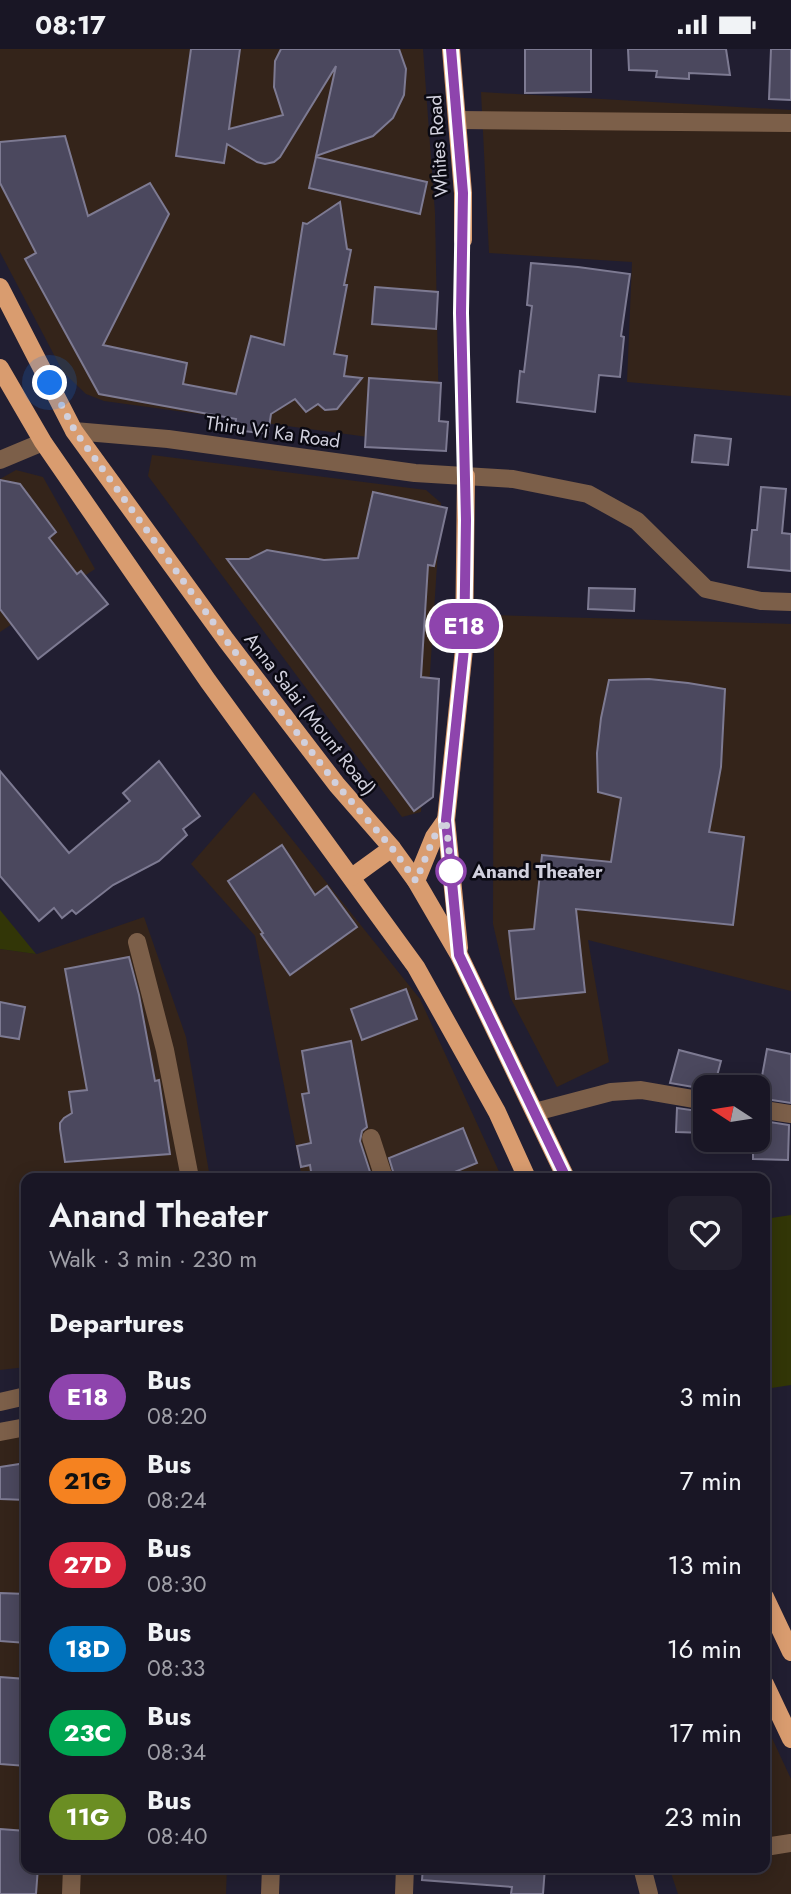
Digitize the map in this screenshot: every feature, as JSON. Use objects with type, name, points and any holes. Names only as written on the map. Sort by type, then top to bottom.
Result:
[{"type":"main road","name":"Whites Road","points":[[452,49],[463,193],[463,240]]},
{"type":"main road","name":"Anna Salai (Mount Road)","points":[[0,287],[75,431],[226,640],[337,785],[392,848],[416,881],[459,955],[564,1173]]},
{"type":"main road","points":[[0,368],[43,442],[208,681],[416,967],[497,1112],[525,1173]]},
{"type":"main road","points":[[459,955],[446,820],[464,649],[466,476]]},
{"type":"main road","points":[[416,881],[434,837],[446,820]]},
{"type":"main road","points":[[352,877],[392,848]]},
{"type":"main road","points":[[770,1608],[791,1652]]},
{"type":"main road","points":[[770,1695],[791,1739]]},
{"type":"street","points":[[458,120],[791,123]]},
{"type":"street","name":"Thiru Vi Ka Road","points":[[75,431],[168,439],[415,473],[513,479],[588,494],[637,521],[706,589],[761,601],[791,602]]},
{"type":"street","points":[[0,460],[43,442]]},
{"type":"street","points":[[137,942],[165,1049],[190,1173]]},
{"type":"street","points":[[535,1112],[611,1092],[641,1090],[693,1099]]},
{"type":"street","points":[[770,1111],[791,1114]]},
{"type":"street","points":[[371,1137],[382,1173]]},
{"type":"street","points":[[0,1402],[21,1397]]},
{"type":"street","points":[[0,1432],[21,1428]]},
{"type":"street","points":[[770,1846],[791,1843]]},
{"type":"street","points":[[71,1894],[72,1873]]},
{"type":"street","points":[[270,1894],[271,1873]]},
{"type":"street","points":[[404,1894],[405,1873]]},
{"type":"street","points":[[644,1873],[649,1894]]},
{"type":"shaded area","points":[[0,49],[423,49],[435,213],[439,421],[427,445],[104,401],[86,394],[63,372],[0,252]]},
{"type":"shaded area","points":[[481,92],[791,110],[791,396],[627,382],[632,262],[489,253]]},
{"type":"shaded area","points":[[152,455],[426,490],[441,503],[421,812],[402,817],[148,476]]},
{"type":"shaded area","points":[[16,470],[43,477],[95,569],[0,632],[0,479]]},
{"type":"shaded area","points":[[494,615],[791,624],[791,991],[588,940],[609,1062],[557,1087],[510,997],[493,924]]},
{"type":"shaded area","points":[[254,792],[420,999],[500,1173],[301,1173],[255,936],[191,864]]},
{"type":"shaded area","points":[[144,917],[186,1037],[209,1173],[21,1173],[21,1368],[0,1370],[0,949],[37,954]]},
{"type":"shaded area","points":[[21,1424],[21,1873],[227,1873],[226,1894],[0,1894],[0,1426]]},
{"type":"shaded area","points":[[770,1734],[791,1779],[791,1894],[678,1894],[671,1873],[770,1873]]},
{"type":"green space","points":[[0,910],[36,954],[0,949]]},
{"type":"green space","points":[[791,1215],[791,1385],[770,1388],[770,1218]]},
{"type":"building","points":[[191,49],[240,49],[229,129],[283,115],[274,87],[275,61],[281,49],[399,49],[406,69],[404,95],[393,118],[373,136],[316,156],[336,66],[280,157],[274,162],[257,162],[227,144],[224,163],[176,156]]},
{"type":"building","points":[[525,49],[591,49],[591,92],[525,93]]},
{"type":"building","points":[[628,49],[726,49],[730,75],[689,73],[689,79],[656,77],[657,71],[629,70]]},
{"type":"building","points":[[771,49],[791,49],[791,100],[769,99]]},
{"type":"building","points":[[65,136],[88,216],[150,183],[169,214],[103,345],[187,363],[183,384],[236,394],[251,336],[284,345],[303,223],[307,224],[340,202],[347,249],[351,250],[334,354],[347,356],[344,376],[362,378],[337,409],[325,410],[318,404],[306,412],[295,399],[271,414],[268,434],[234,430],[236,419],[99,394],[25,259],[36,253],[0,183],[0,142]]},
{"type":"building","points":[[316,157],[427,182],[420,214],[309,188]]},
{"type":"building","points":[[531,263],[630,274],[621,336],[624,337],[620,377],[599,375],[595,412],[517,402],[520,371],[524,372],[532,306],[527,305]]},
{"type":"building","points":[[375,287],[438,292],[436,329],[372,324]]},
{"type":"building","points":[[369,378],[441,383],[439,421],[448,422],[446,451],[365,447]]},
{"type":"building","points":[[695,435],[731,439],[728,465],[692,462]]},
{"type":"building","points":[[0,480],[20,484],[56,532],[49,538],[77,574],[81,571],[108,604],[38,659],[0,609]]},
{"type":"building","points":[[761,487],[786,489],[782,533],[791,534],[791,571],[748,567],[752,530],[757,530]]},
{"type":"building","points":[[373,492],[447,508],[434,566],[428,565],[421,677],[439,679],[433,797],[414,811],[227,559],[249,559],[267,550],[324,560],[358,558]]},
{"type":"building","points":[[589,588],[635,589],[634,611],[588,609]]},
{"type":"building","points":[[649,679],[725,689],[721,767],[709,832],[744,837],[733,925],[576,909],[585,992],[516,999],[509,931],[534,929],[542,855],[611,862],[621,798],[598,792],[597,753],[609,680]]},
{"type":"building","points":[[159,761],[200,816],[183,829],[187,835],[159,861],[113,885],[76,914],[72,910],[62,918],[54,908],[39,921],[0,876],[0,771],[69,853],[130,801],[123,793]]},
{"type":"building","points":[[282,845],[315,895],[327,886],[357,927],[290,975],[228,881]]},
{"type":"building","points":[[129,957],[155,1081],[159,1080],[170,1154],[65,1162],[60,1123],[72,1113],[69,1092],[87,1090],[65,969]]},
{"type":"building","points":[[406,989],[417,1019],[362,1040],[351,1009]]},
{"type":"building","points":[[0,1002],[25,1007],[19,1039],[0,1036]]},
{"type":"building","points":[[351,1041],[367,1127],[362,1131],[360,1141],[370,1173],[311,1173],[310,1165],[301,1167],[297,1146],[311,1143],[302,1094],[309,1093],[302,1051]]},
{"type":"building","points":[[767,1049],[791,1054],[791,1103],[770,1100],[770,1075],[762,1075]]},
{"type":"building","points":[[679,1050],[721,1061],[717,1075],[693,1075],[693,1087],[670,1083]]},
{"type":"building","points":[[677,1108],[693,1110],[693,1133],[676,1132]]},
{"type":"building","points":[[770,1122],[789,1125],[788,1160],[753,1159],[753,1152],[770,1152]]},
{"type":"building","points":[[463,1128],[477,1163],[452,1173],[394,1173],[389,1158]]},
{"type":"building","points":[[21,1464],[21,1500],[0,1499],[0,1467]]},
{"type":"building","points":[[0,1593],[21,1594],[21,1643],[0,1641]]},
{"type":"building","points":[[0,1677],[21,1679],[21,1766],[0,1764]]},
{"type":"building","points":[[0,1829],[21,1831],[21,1873],[38,1873],[36,1894],[0,1894]]},
{"type":"building","points":[[423,1873],[545,1873],[543,1894],[511,1894],[512,1887],[422,1880]]},
{"type":"bus line","name":"E18","points":[[451,49],[463,193],[461,313],[466,520],[464,649],[446,820],[459,955],[564,1173]]},
{"type":"place","name":"Anand Theater","points":[[451,871]]},
{"type":"route","points":[[50,383],[75,431],[226,640],[337,785],[392,848],[416,881],[434,837],[446,820],[451,871]]}]
